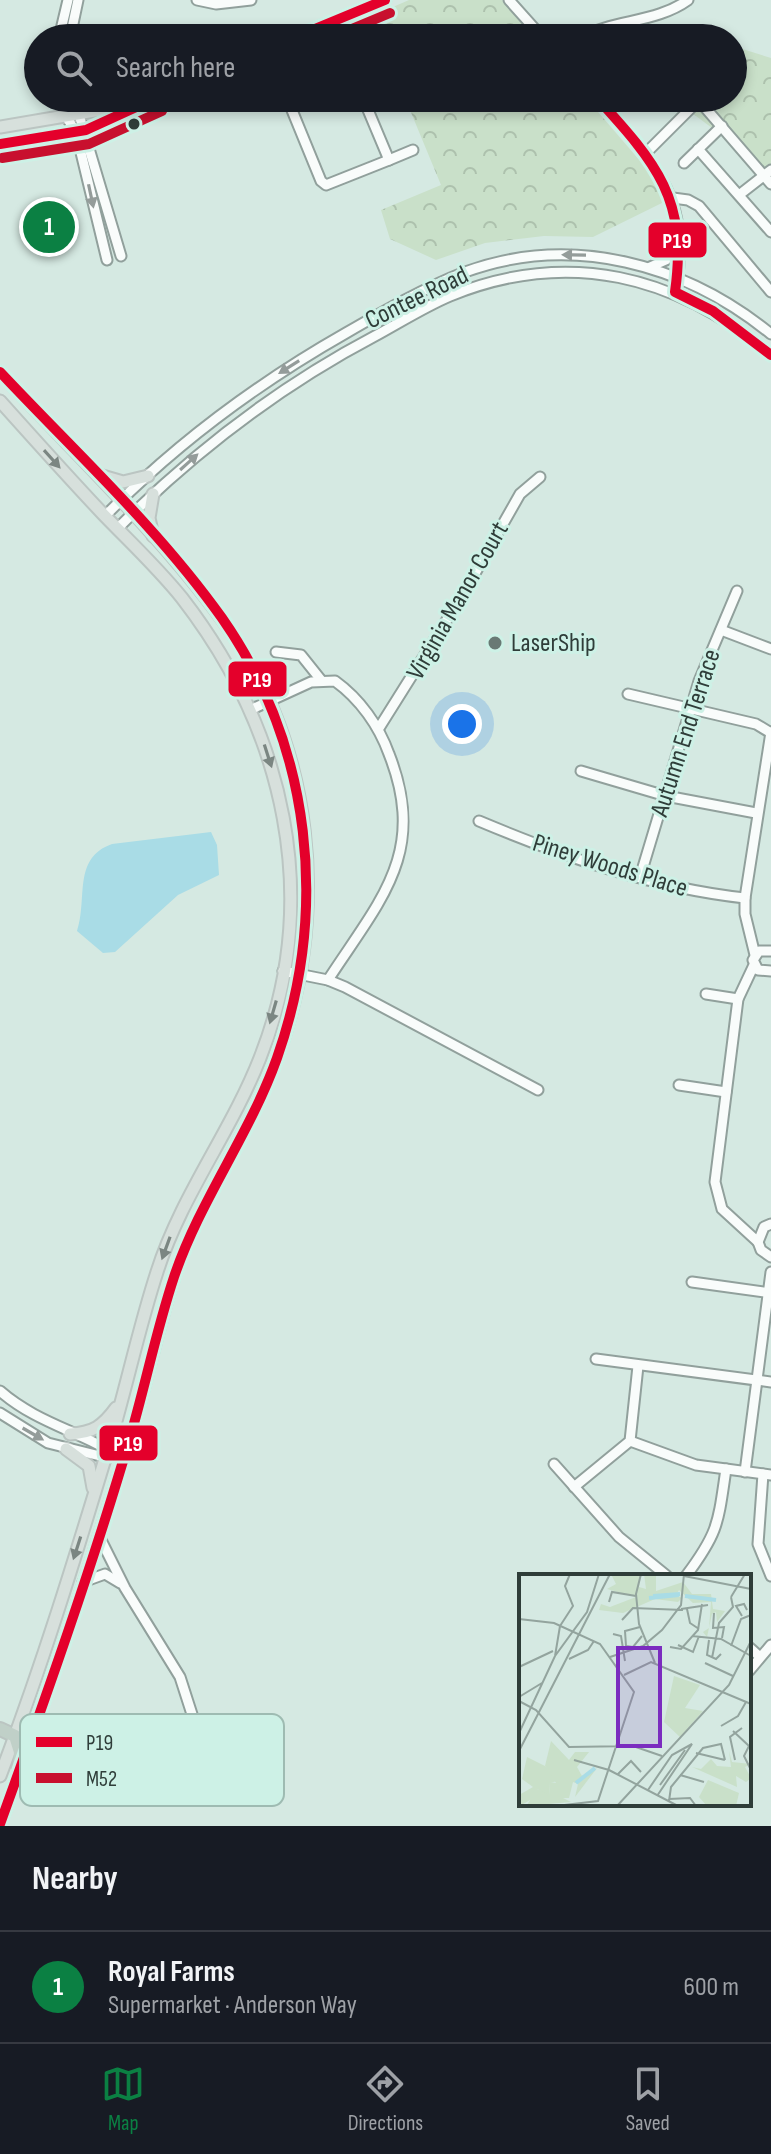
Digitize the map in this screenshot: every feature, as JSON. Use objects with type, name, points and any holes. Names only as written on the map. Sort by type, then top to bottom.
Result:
[{"type":"highway","points":[[0,1729],[15,1736],[20,1752],[19,1769]]},
{"type":"main road","points":[[326,24],[385,0]]},
{"type":"main road","points":[[4,124],[92,112]]},
{"type":"main road","points":[[0,144],[81,131],[124,112]]},
{"type":"main road","points":[[0,372],[120,501],[222,619],[270,701],[295,776],[308,856],[308,932],[300,975],[276,1061],[219,1173],[175,1276],[124,1460],[38,1714]]},
{"type":"main road","points":[[0,401],[179,594],[213,640],[252,709],[275,778],[289,855],[289,932],[283,971],[261,1057],[175,1224],[119,1404],[107,1453],[22,1714]]},
{"type":"main road","points":[[92,472],[123,482],[148,476]]},
{"type":"main road","points":[[153,494],[149,518],[155,540]]},
{"type":"main road","points":[[70,1434],[88,1433],[99,1428],[119,1404]]},
{"type":"main road","points":[[66,1449],[89,1466],[94,1481],[92,1500]]},
{"type":"main road","points":[[0,1776],[20,1721]]},
{"type":"main road","points":[[1,1822],[20,1766]]},
{"type":"street","points":[[62,24],[68,0]]},
{"type":"street","points":[[73,24],[78,0]]},
{"type":"street","points":[[197,0],[216,4],[251,0]]},
{"type":"street","points":[[509,0],[530,24]]},
{"type":"street","points":[[613,24],[654,17],[688,0]]},
{"type":"street","points":[[71,112],[81,131],[121,256]]},
{"type":"street","points":[[73,112],[73,116]]},
{"type":"street","points":[[293,112],[323,184],[330,185],[413,150]]},
{"type":"street","points":[[369,112],[389,160]]},
{"type":"street","points":[[610,112],[647,152],[673,198],[680,236],[675,292]]},
{"type":"street","points":[[647,152],[687,112]]},
{"type":"street","points":[[709,112],[769,176],[739,195]]},
{"type":"street","points":[[684,163],[722,126]]},
{"type":"street","points":[[81,131],[96,223],[107,260]]},
{"type":"street","points":[[698,149],[771,232]]},
{"type":"street","points":[[673,198],[699,206],[771,292]]},
{"type":"street","points":[[96,223],[109,219]]},
{"type":"street","points":[[650,267],[674,252],[680,236]]},
{"type":"street","name":"Contee Road","points":[[105,516],[194,435],[275,376],[443,281],[490,264],[548,255],[614,258],[678,276],[771,334]]},
{"type":"street","name":"Contee Road","points":[[118,528],[207,447],[273,397],[333,358],[446,297],[493,281],[563,272],[615,276],[675,292],[713,311],[771,355]]},
{"type":"street","name":"Virginia Manor Court","points":[[379,728],[452,613],[520,494],[540,477]]},
{"type":"street","name":"Autumn End Terrace","points":[[640,877],[690,711],[737,591]]},
{"type":"street","points":[[721,630],[771,649]]},
{"type":"street","points":[[276,652],[301,655],[321,680]]},
{"type":"street","points":[[252,709],[321,680],[341,685],[379,728],[404,799],[403,845],[390,881],[328,980]]},
{"type":"street","points":[[628,694],[690,711],[756,724],[771,732],[745,898],[745,914],[767,972],[750,979]]},
{"type":"street","points":[[581,771],[666,796],[756,813]]},
{"type":"street","name":"Piney Woods Place","points":[[479,821],[557,854],[685,892],[745,898]]},
{"type":"street","points":[[745,1472],[771,1271],[769,1256],[750,1232],[728,1217],[717,1193],[738,999],[760,952]]},
{"type":"street","points":[[283,971],[328,980],[538,1090]]},
{"type":"street","points":[[706,994],[738,999]]},
{"type":"street","points":[[679,1085],[726,1092]]},
{"type":"street","points":[[750,1232],[767,1227]]},
{"type":"street","points":[[758,1242],[767,1227]]},
{"type":"street","points":[[692,1282],[770,1293]]},
{"type":"street","points":[[596,1359],[771,1382]]},
{"type":"street","points":[[574,1487],[630,1441],[638,1366]]},
{"type":"street","points":[[0,1391],[8,1399],[70,1434],[124,1460]]},
{"type":"street","points":[[1,1414],[48,1443],[66,1449],[107,1453]]},
{"type":"street","points":[[630,1441],[669,1458],[767,1475],[758,1544],[771,1576]]},
{"type":"street","points":[[554,1464],[619,1537],[665,1574]]},
{"type":"street","points":[[687,1574],[712,1541],[718,1527],[726,1469]]},
{"type":"street","points":[[99,1536],[125,1588],[180,1677],[192,1714]]},
{"type":"street","points":[[83,1582],[105,1574],[125,1588]]},
{"type":"street","points":[[751,1668],[771,1645]]},
{"type":"street","points":[[751,1649],[760,1657]]},
{"type":"green space","points":[[409,0],[502,0],[523,24],[373,24],[370,17]]},
{"type":"green space","points":[[747,50],[771,58],[771,189],[720,134],[691,112],[747,112]]},
{"type":"green space","points":[[411,112],[598,112],[647,169],[666,201],[593,237],[544,236],[485,243],[436,260],[390,239],[381,210],[441,185]]},
{"type":"water","points":[[211,832],[217,845],[219,875],[178,895],[115,952],[103,953],[77,931],[86,869],[99,850],[112,844]]},
{"type":"transit line","name":"P19","points":[[327,24],[385,0]]},
{"type":"transit line","name":"M52","points":[[364,24],[390,13]]},
{"type":"transit line","name":"P19","points":[[0,144],[86,130],[125,112]]},
{"type":"transit line","name":"M52","points":[[2,158],[89,144],[160,112]]},
{"type":"transit line","name":"P19","points":[[609,112],[651,164],[672,207],[678,260],[675,292],[713,311],[771,355]]},
{"type":"transit line","name":"P19","points":[[0,372],[171,553],[222,618],[252,668],[276,720],[293,775],[303,831],[306,888],[303,945],[293,1002],[277,1058],[253,1113],[197,1221],[174,1277],[129,1441],[39,1714]]},
{"type":"transit line","name":"P19","points":[[0,1824],[20,1768]]},
{"type":"place","name":"Royal Farms","points":[[49,227]]},
{"type":"place","name":"LaserShip","points":[[495,643]]}]
